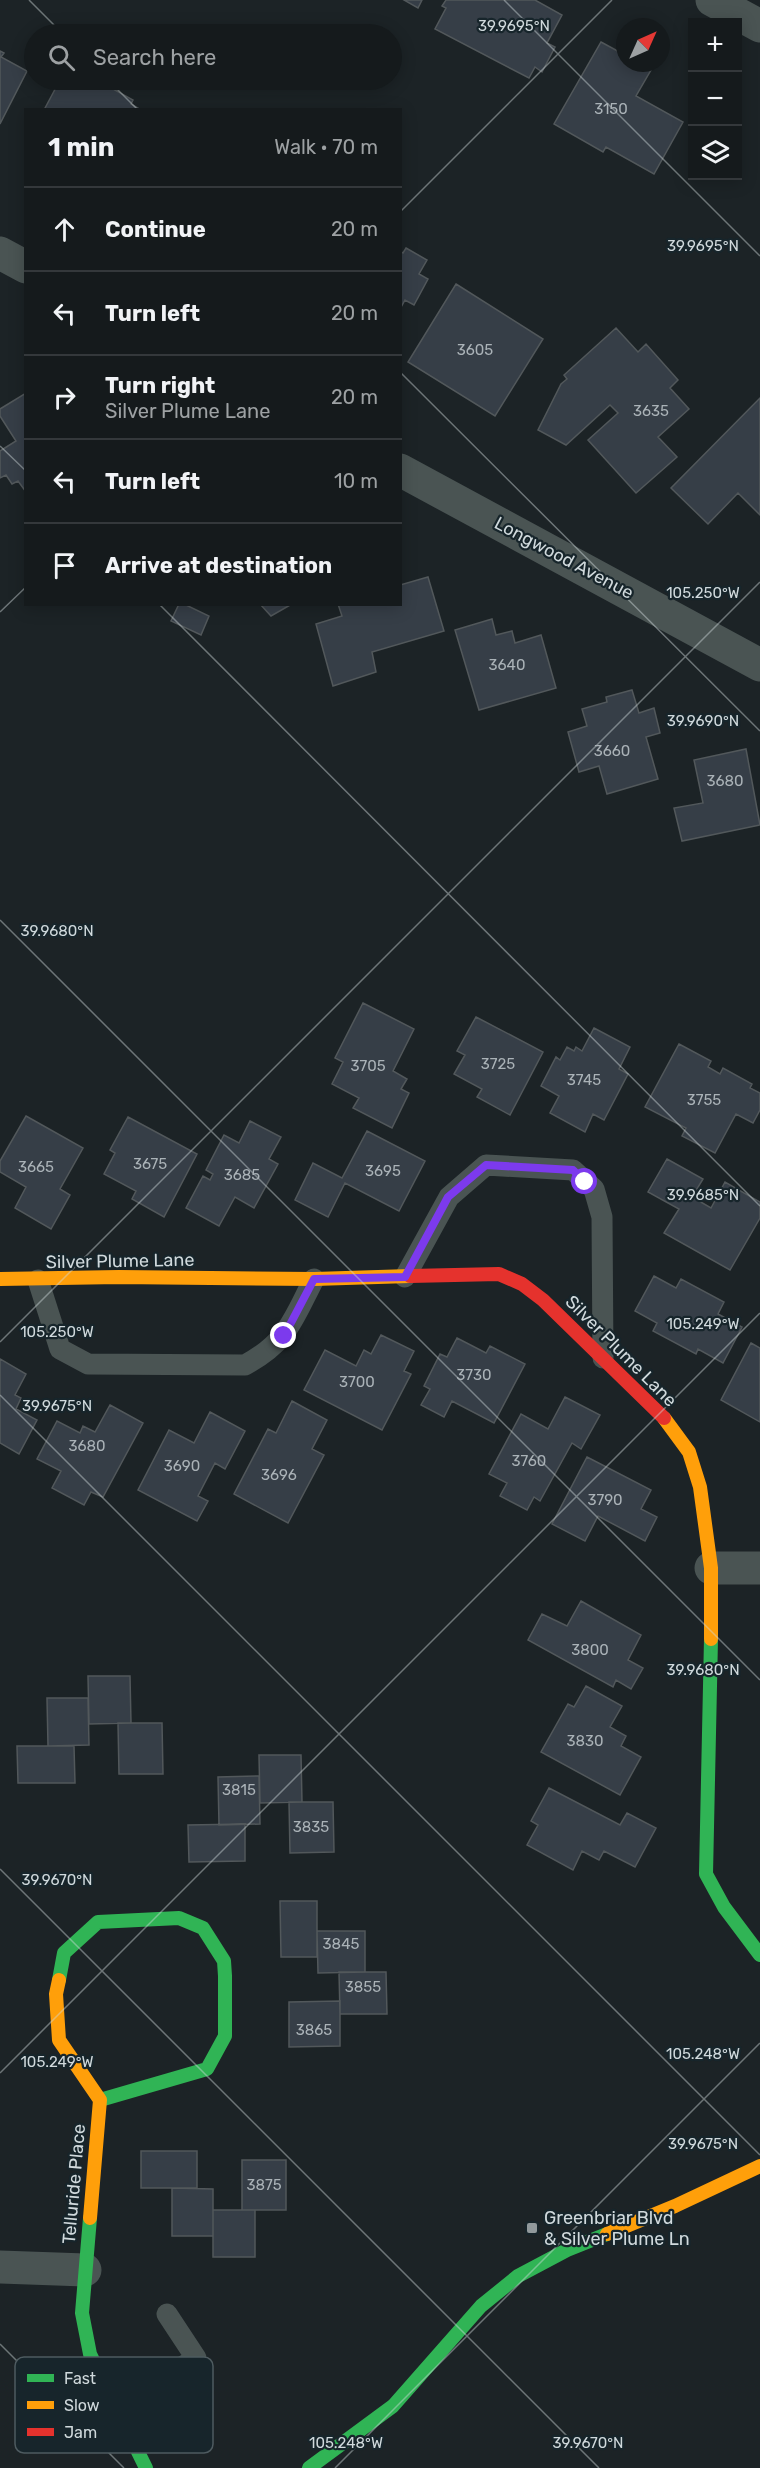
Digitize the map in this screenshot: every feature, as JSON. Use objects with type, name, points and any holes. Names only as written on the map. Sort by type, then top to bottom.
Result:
[{"type":"street","points":[[712,0],[760,26]]},
{"type":"street","points":[[0,253],[24,266]]},
{"type":"street","name":"Longwood Avenue","points":[[402,471],[760,665]]},
{"type":"street","name":"Silver Plume Lane","points":[[0,1279],[119,1277],[314,1279],[499,1274],[522,1284],[543,1300],[662,1415],[689,1452],[700,1486],[711,1568],[706,1874],[724,1907],[760,1955]]},
{"type":"street","points":[[711,1568],[760,1568]]},
{"type":"street","name":"Telluride Place","points":[[92,2357],[81,2313],[100,2100],[59,2040],[56,1994],[64,1953],[98,1922],[179,1918],[203,1928],[224,1961],[225,1976],[225,2036],[207,2069],[100,2100]]},
{"type":"street","points":[[309,2468],[393,2406],[482,2306],[518,2276],[567,2250],[675,2206],[760,2166]]},
{"type":"street","points":[[0,2267],[85,2270]]},
{"type":"street","name":"Telluride Place","points":[[139,2453],[146,2468]]},
{"type":"lane","points":[[405,1277],[448,1197],[486,1165],[573,1170],[594,1189],[602,1217],[603,1358]]},
{"type":"lane","points":[[38,1280],[60,1349],[88,1364],[245,1365],[264,1354],[284,1336],[314,1279]]},
{"type":"lane","points":[[167,2314],[195,2357]]},
{"type":"building","points":[[404,0],[422,0],[418,8]]},
{"type":"building","points":[[446,0],[535,0],[562,15],[547,43],[555,47],[542,72],[535,67],[529,78],[435,29],[446,8],[442,6]]},
{"type":"building","points":[[601,42],[616,50],[616,72],[650,72],[636,96],[683,122],[654,174],[606,147],[603,152],[554,124]]},
{"type":"building","points":[[0,51],[4,53],[1,57],[24,69],[24,77],[0,124]]},
{"type":"building","points":[[55,90],[115,90],[133,100],[131,104],[138,108],[45,108]]},
{"type":"building","points":[[406,248],[427,260],[419,274],[428,279],[414,305],[405,300],[402,305],[403,253]]},
{"type":"building","points":[[456,284],[543,339],[495,416],[408,362]]},
{"type":"building","points":[[616,328],[638,352],[646,344],[678,380],[670,388],[689,409],[658,437],[677,457],[636,493],[588,440],[618,413],[610,405],[566,445],[538,430],[561,384],[567,379],[564,375]]},
{"type":"building","points":[[24,394],[24,489],[18,481],[12,484],[6,475],[0,478],[0,451],[16,441],[0,416],[0,409]]},
{"type":"building","points":[[760,398],[760,515],[738,493],[708,524],[671,488]]},
{"type":"building","points":[[428,577],[444,631],[372,652],[376,672],[333,686],[316,624],[342,616],[339,606],[402,606],[402,584]]},
{"type":"building","points":[[178,606],[188,606],[209,616],[201,635],[171,621]]},
{"type":"building","points":[[262,606],[288,606],[271,616]]},
{"type":"building","points":[[492,619],[496,635],[512,631],[515,643],[541,635],[556,688],[479,710],[455,630]]},
{"type":"building","points":[[632,690],[639,713],[654,708],[660,733],[646,737],[658,779],[607,794],[599,766],[579,772],[568,732],[587,726],[582,709],[607,702],[606,697]]},
{"type":"building","points":[[746,749],[760,825],[682,841],[674,808],[703,803],[694,760]]},
{"type":"building","points":[[363,1003],[414,1029],[393,1071],[407,1079],[401,1089],[409,1093],[392,1128],[353,1108],[359,1098],[332,1084],[343,1062],[335,1058]]},
{"type":"building","points":[[476,1017],[543,1052],[510,1115],[477,1097],[482,1089],[454,1074],[465,1055],[457,1051]]},
{"type":"building","points":[[594,1028],[630,1047],[619,1069],[628,1074],[604,1120],[593,1114],[585,1132],[550,1113],[559,1096],[541,1086],[556,1057],[560,1060],[567,1047],[574,1051],[576,1047],[582,1051]]},
{"type":"building","points":[[679,1044],[711,1061],[708,1067],[720,1074],[723,1068],[752,1084],[750,1088],[760,1093],[760,1110],[753,1123],[736,1114],[715,1153],[682,1136],[686,1128],[645,1107]]},
{"type":"building","points":[[26,1116],[83,1148],[60,1189],[70,1195],[51,1229],[15,1208],[26,1187],[0,1172],[0,1161]]},
{"type":"building","points":[[128,1117],[197,1154],[164,1217],[132,1199],[136,1191],[104,1174],[115,1153],[110,1150]]},
{"type":"building","points":[[250,1121],[281,1137],[269,1159],[278,1164],[254,1208],[235,1197],[219,1226],[186,1208],[203,1176],[210,1180],[213,1174],[206,1170],[224,1135],[239,1143]]},
{"type":"building","points":[[367,1131],[425,1161],[399,1211],[345,1183],[328,1217],[295,1200],[313,1163],[342,1178]]},
{"type":"building","points":[[667,1159],[703,1179],[692,1197],[711,1208],[725,1182],[760,1202],[760,1218],[730,1270],[664,1233],[679,1209],[648,1192]]},
{"type":"building","points":[[654,1276],[676,1288],[681,1279],[724,1302],[718,1314],[742,1327],[723,1363],[698,1349],[696,1354],[653,1331],[657,1323],[635,1311]]},
{"type":"building","points":[[381,1335],[414,1351],[404,1371],[411,1374],[382,1430],[304,1390],[325,1350],[356,1366],[364,1350],[371,1354]]},
{"type":"building","points":[[457,1338],[486,1353],[490,1346],[525,1364],[494,1423],[452,1401],[444,1417],[421,1405],[430,1389],[424,1386],[440,1354],[447,1357]]},
{"type":"building","points":[[751,1343],[760,1348],[760,1422],[721,1400]]},
{"type":"building","points":[[0,1359],[26,1374],[15,1395],[21,1398],[16,1409],[37,1420],[19,1454],[0,1443]]},
{"type":"building","points":[[565,1397],[600,1415],[581,1449],[572,1443],[540,1501],[534,1497],[527,1510],[500,1496],[507,1483],[489,1474],[521,1414],[548,1429]]},
{"type":"building","points":[[292,1401],[327,1420],[312,1449],[324,1455],[288,1523],[234,1494],[268,1429],[276,1433]]},
{"type":"building","points":[[110,1405],[143,1423],[103,1497],[91,1492],[84,1505],[52,1488],[61,1471],[37,1459],[57,1421],[80,1433],[83,1426],[95,1432]]},
{"type":"building","points":[[210,1412],[245,1431],[225,1469],[215,1463],[198,1496],[208,1501],[197,1521],[138,1490],[169,1430],[194,1443]]},
{"type":"building","points":[[587,1457],[651,1490],[641,1509],[657,1517],[645,1541],[598,1516],[585,1541],[552,1524]]},
{"type":"building","points":[[581,1601],[641,1635],[628,1660],[643,1668],[631,1689],[616,1680],[613,1687],[528,1640],[542,1614],[567,1626]]},
{"type":"building","points":[[88,1676],[130,1676],[131,1723],[89,1724]]},
{"type":"building","points":[[586,1686],[622,1706],[610,1727],[626,1736],[621,1746],[641,1757],[620,1795],[541,1752],[568,1704],[574,1707]]},
{"type":"building","points":[[47,1698],[88,1698],[89,1745],[48,1746]]},
{"type":"building","points":[[118,1723],[162,1723],[163,1774],[119,1774]]},
{"type":"building","points":[[17,1746],[74,1746],[75,1783],[18,1783]]},
{"type":"building","points":[[259,1755],[301,1755],[302,1802],[260,1803]]},
{"type":"building","points":[[259,1776],[260,1824],[219,1825],[218,1777]]},
{"type":"building","points":[[549,1788],[620,1825],[627,1813],[656,1828],[635,1867],[604,1851],[599,1860],[582,1851],[573,1870],[527,1845],[538,1825],[531,1821]]},
{"type":"building","points":[[289,1802],[333,1802],[334,1852],[290,1853]]},
{"type":"building","points":[[245,1824],[245,1861],[189,1862],[188,1825]]},
{"type":"building","points":[[280,1901],[317,1901],[317,1957],[281,1957]]},
{"type":"building","points":[[317,1931],[365,1931],[365,1972],[318,1973]]},
{"type":"building","points":[[339,1972],[386,1972],[387,2014],[340,2014]]},
{"type":"building","points":[[340,2001],[340,2046],[289,2047],[289,2002]]},
{"type":"building","points":[[141,2151],[197,2151],[197,2188],[141,2188]]},
{"type":"building","points":[[242,2160],[286,2160],[286,2210],[242,2210]]},
{"type":"building","points":[[172,2188],[213,2189],[213,2236],[172,2236]]},
{"type":"building","points":[[213,2210],[255,2210],[255,2257],[213,2257]]},
{"type":"traffic: fast","points":[[711,1639],[706,1874],[724,1907],[760,1955]]},
{"type":"traffic: fast","points":[[59,1980],[64,1953],[98,1922],[179,1918],[203,1928],[224,1961],[225,2036],[207,2069],[100,2100]]},
{"type":"traffic: fast","points":[[90,2218],[82,2313],[91,2357]]},
{"type":"traffic: fast","points":[[309,2468],[393,2406],[481,2306],[518,2276],[567,2250],[607,2234]]},
{"type":"traffic: fast","points":[[139,2453],[146,2468]]},
{"type":"traffic: slow","points":[[0,1279],[119,1277],[314,1279],[410,1276]]},
{"type":"traffic: slow","points":[[664,1418],[689,1452],[700,1487],[711,1568],[711,1639]]},
{"type":"traffic: slow","points":[[59,1980],[56,1994],[59,2040],[100,2100],[90,2218]]},
{"type":"traffic: slow","points":[[607,2234],[675,2206],[760,2166]]},
{"type":"traffic: jam","points":[[410,1276],[499,1274],[522,1284],[543,1300],[664,1418]]},
{"type":"place","name":"Greenbriar Blvd & Silver Plume Ln","points":[[532,2228]]},
{"type":"route","points":[[284,1336],[314,1279],[405,1277],[448,1197],[486,1165],[573,1170],[585,1182]]}]
